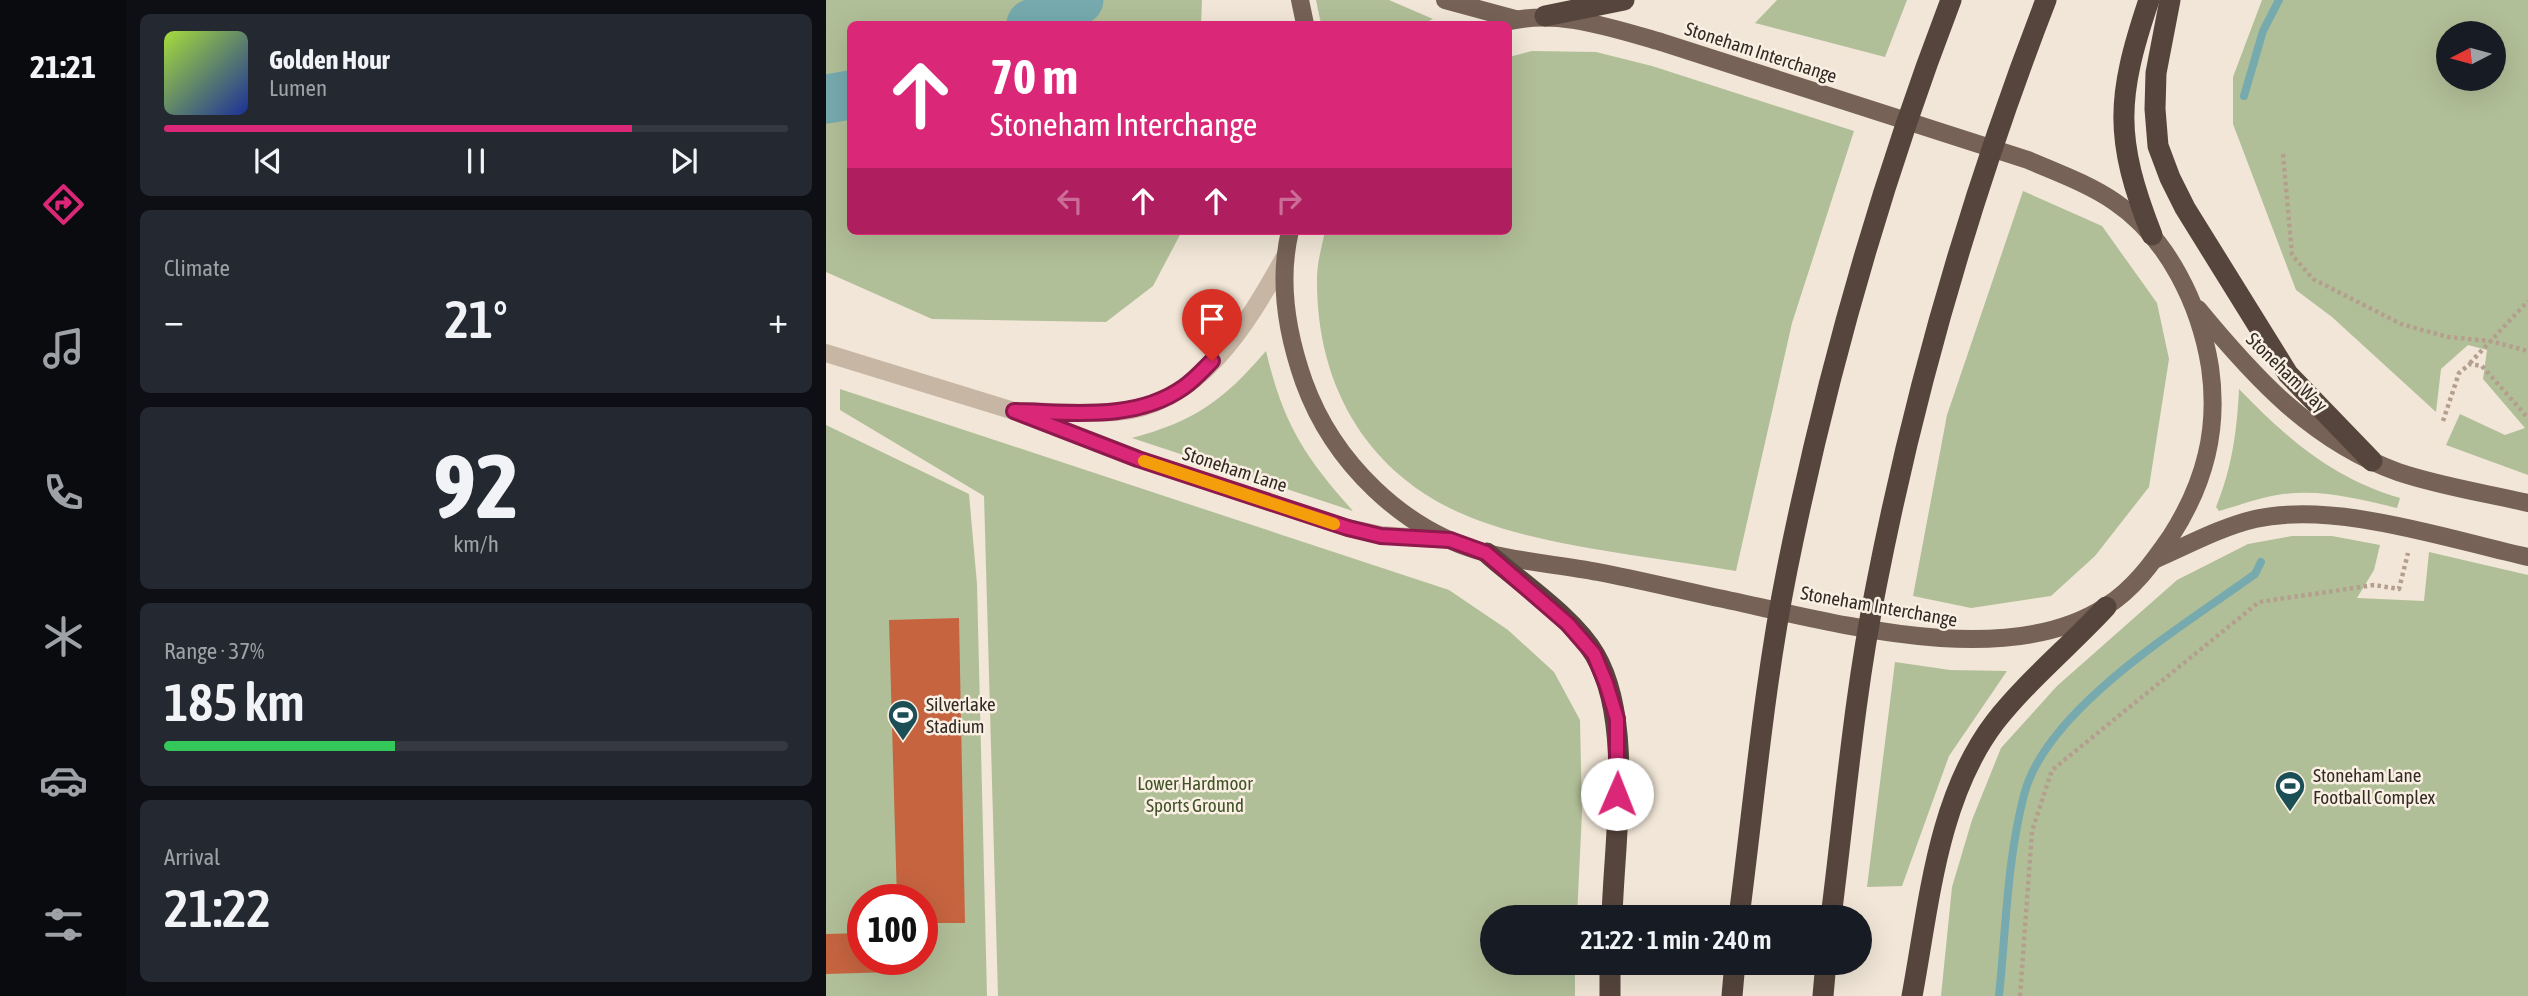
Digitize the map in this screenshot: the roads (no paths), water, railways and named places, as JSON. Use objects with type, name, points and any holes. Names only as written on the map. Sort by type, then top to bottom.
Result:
[{"type":"highway","points":[[1545,16],[1624,0]]},
{"type":"highway","points":[[1741,905],[1787,572],[1842,336],[1894,156],[1951,0]]},
{"type":"highway","points":[[1832,905],[1875,590],[1903,459],[1933,340],[1980,182],[2004,108],[2046,0]]},
{"type":"highway","points":[[2149,0],[2126,77],[2122,110],[2132,184],[2152,235]]},
{"type":"highway","points":[[2170,0],[2156,74],[2155,110],[2158,146],[2170,178],[2225,275],[2288,374],[2372,461]]},
{"type":"highway","points":[[1486,553],[1568,624],[1594,654],[1606,683],[1617,719],[1618,768],[1612,905]]},
{"type":"highway","points":[[1912,996],[1945,830],[1972,761],[1994,724],[2024,688],[2066,651],[2106,607]]},
{"type":"highway","points":[[1610,975],[1610,996]]},
{"type":"highway","points":[[1732,996],[1734,975]]},
{"type":"highway","points":[[1823,996],[1825,975]]},
{"type":"main road","points":[[1300,0],[1304,21]]},
{"type":"main road","points":[[1445,0],[1504,21]]},
{"type":"main road","name":"Stoneham Interchange","points":[[1289,235],[1284,258],[1287,318],[1297,360],[1325,432],[1349,463],[1409,518],[1450,540],[1486,553],[1597,572],[1903,635],[1962,641],[2046,629],[2078,620],[2106,607],[2155,560],[2184,515],[2203,475],[2212,437],[2214,398],[2208,357],[2192,301],[2175,268],[2152,235],[2118,204],[2080,182],[2028,160],[1661,42],[1604,25],[1545,16],[1512,21]]},
{"type":"main road","name":"Stoneham Way","points":[[2192,301],[2245,366],[2309,425],[2372,461],[2400,472],[2528,503]]},
{"type":"main road","points":[[2155,560],[2253,519],[2292,513],[2331,513],[2528,558]]},
{"type":"street","name":"Stoneham Lane","points":[[1014,411],[1118,412],[1155,402],[1183,388],[1227,348],[1257,307],[1284,258]]},
{"type":"street","name":"Stoneham Lane","points":[[826,353],[1014,411],[1138,459],[1348,528],[1381,536],[1450,540]]},
{"type":"waterway","points":[[1037,21],[1079,0]]},
{"type":"waterway","points":[[2244,96],[2263,31],[2279,0]]},
{"type":"waterway","points":[[826,99],[847,96]]},
{"type":"waterway","points":[[1999,996],[2014,844],[2024,795],[2037,763],[2060,731],[2088,700],[2157,643],[2255,574],[2261,562]]},
{"type":"place","name":"Silverlake Stadium","points":[[903,742]]},
{"type":"place","name":"Stoneham Lane Football Complex","points":[[2290,813]]},
{"type":"park label","name":"Lower Hardmoor Sports Ground","points":[[1195,794]]}]
